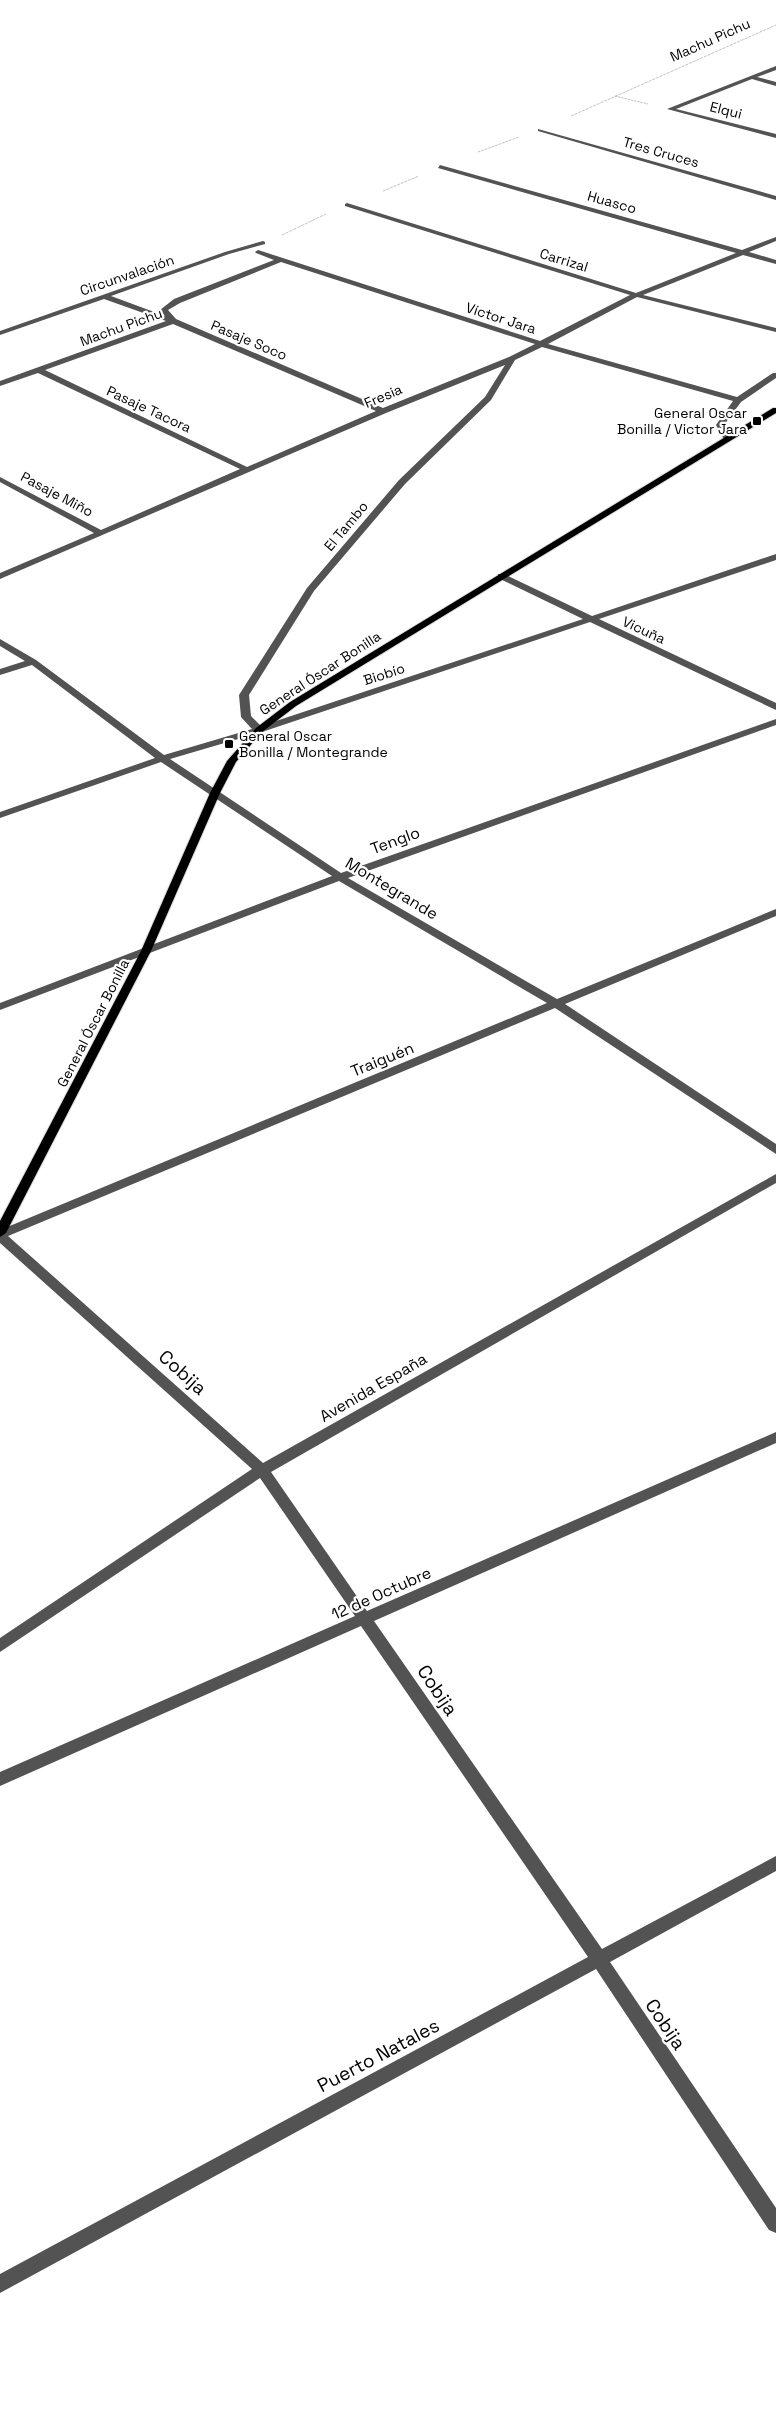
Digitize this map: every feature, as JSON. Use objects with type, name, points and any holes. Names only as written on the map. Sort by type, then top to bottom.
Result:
[{"type":"main road","name":"General Óscar Bonilla","points":[[0,1235],[146,951],[215,792],[232,761],[259,730],[293,704],[776,410]]},
{"type":"street","points":[[670,109],[776,68]]},
{"type":"street","points":[[750,78],[776,84]]},
{"type":"street","name":"Elqui","points":[[670,109],[776,136]]},
{"type":"street","name":"Tres Cruces","points":[[540,130],[776,198]]},
{"type":"street","name":"Huasco","points":[[440,167],[776,262]]},
{"type":"street","name":"Carrizal","points":[[347,205],[636,295],[776,330]]},
{"type":"street","name":"Fresia","points":[[0,576],[383,411],[512,359],[636,295],[776,240]]},
{"type":"street","name":"Circunvalación","points":[[0,333],[104,296],[263,244]]},
{"type":"street","name":"Víctor Jara","points":[[258,252],[541,344],[738,400]]},
{"type":"street","name":"Machu Pichu","points":[[0,384],[173,321],[164,310],[177,301],[282,259]]},
{"type":"street","name":"Pasaje Soco","points":[[104,296],[173,321],[383,411]]},
{"type":"street","points":[[0,326],[61,311]]},
{"type":"street","name":"El Tambo","points":[[259,730],[246,717],[244,695],[310,590],[402,482],[488,398],[512,359]]},
{"type":"street","name":"Pasaje Tacora","points":[[39,370],[248,470]]},
{"type":"street","points":[[728,439],[720,425],[738,400],[776,375]]},
{"type":"street","name":"Pasaje Miño","points":[[0,479],[101,533]]},
{"type":"street","name":"Biobío","points":[[0,815],[163,759],[259,730],[592,620],[776,557]]},
{"type":"street","name":"Vicuña","points":[[501,576],[776,707]]},
{"type":"street","name":"Montegrande","points":[[0,642],[33,662],[163,759],[340,877],[557,1004],[776,1150]]},
{"type":"street","points":[[0,672],[33,662]]},
{"type":"street","name":"Tenglo","points":[[0,1007],[340,877],[776,722]]},
{"type":"street","name":"Traiguén","points":[[0,1235],[776,912]]},
{"type":"street","name":"Avenida España","points":[[0,1646],[262,1470],[776,1178]]},
{"type":"street","name":"Cobija","points":[[0,1235],[262,1470],[599,1960],[776,2224]]},
{"type":"street","name":"12 de Octubre","points":[[0,1779],[776,1437]]},
{"type":"street","name":"Puerto Natales","points":[[0,2284],[776,1863]]},
{"type":"path","name":"Machu Pichu","points":[[653,79],[776,25]]},
{"type":"path","points":[[615,96],[670,109]]},
{"type":"place","name":"General Oscar Bonilla / Victor Jara","points":[[757,421]]},
{"type":"place","name":"General Oscar Bonilla / Montegrande","points":[[229,744]]}]
